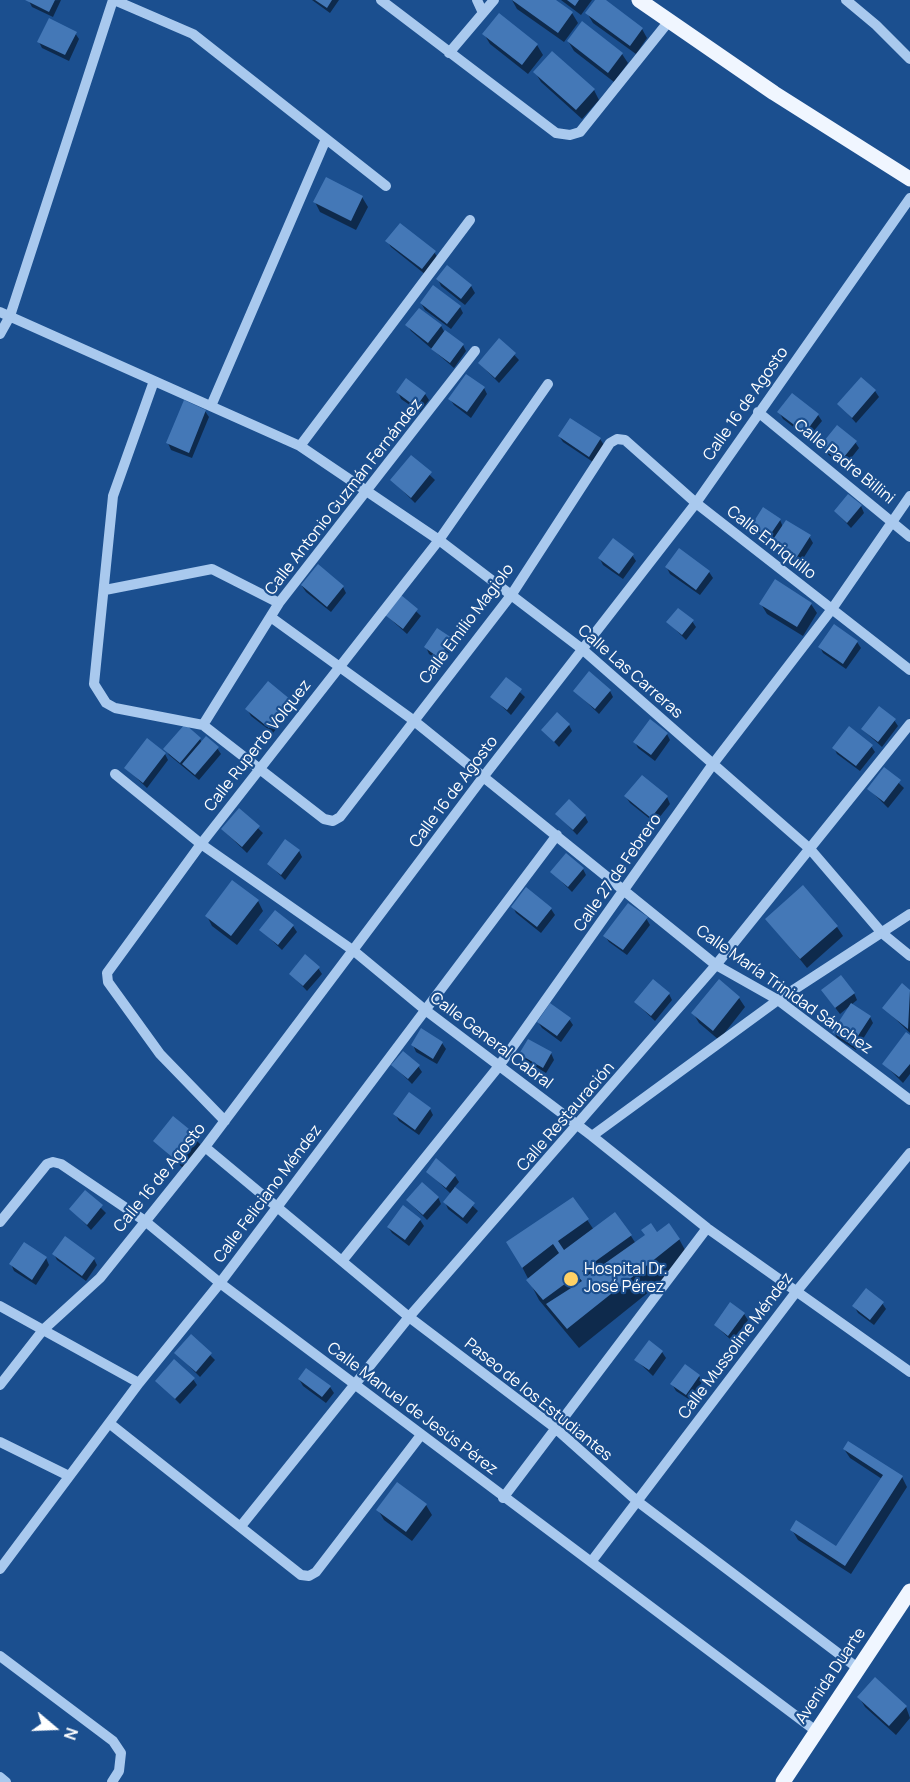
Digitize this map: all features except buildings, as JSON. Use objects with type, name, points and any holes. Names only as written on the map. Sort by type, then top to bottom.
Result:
[{"type":"main road","points":[[639,0],[774,93],[910,179]]},
{"type":"main road","name":"Avenida Duarte","points":[[783,1782],[910,1591]]},
{"type":"street","points":[[0,334],[114,0],[193,34],[386,186]]},
{"type":"street","points":[[381,0],[556,133],[570,135],[580,132],[669,21]]},
{"type":"street","points":[[477,0],[483,12]]},
{"type":"street","points":[[449,53],[494,0]]},
{"type":"street","points":[[846,0],[876,25],[910,59]]},
{"type":"street","points":[[211,406],[326,139]]},
{"type":"street","name":"Calle 16 de Agosto","points":[[0,1385],[43,1330],[100,1278],[225,1121],[484,776],[696,503],[910,198]]},
{"type":"street","points":[[300,446],[470,220]]},
{"type":"street","name":"Calle Las Carreras","points":[[5,314],[300,446],[439,540],[582,649],[810,849],[882,933],[910,956]]},
{"type":"street","name":"Calle Antonio Guzmán Fernández","points":[[203,725],[272,618],[279,603],[475,351]]},
{"type":"street","points":[[154,381],[113,496],[94,684],[106,703],[116,708],[203,725],[258,770]]},
{"type":"street","name":"Calle Ruperto Volquez","points":[[225,1121],[160,1054],[108,982],[107,973],[201,844],[439,540],[548,384]]},
{"type":"street","name":"Calle Padre Billini","points":[[758,412],[910,537]]},
{"type":"street","name":"Calle Enriquillo","points":[[617,439],[625,440],[696,503],[910,670]]},
{"type":"street","name":"Calle Emilio Magiolo","points":[[258,770],[324,819],[333,820],[340,817],[412,720],[512,594],[610,443],[617,439]]},
{"type":"street","name":"Calle 27 de Febrero","points":[[342,1261],[499,1066],[713,764],[832,609],[891,520],[910,496]]},
{"type":"street","points":[[105,590],[212,569],[279,603]]},
{"type":"street","name":"Calle María Trinidad Sánchez","points":[[272,618],[412,720],[484,776],[716,965],[778,1000],[910,1100]]},
{"type":"street","name":"Calle Restauración","points":[[241,1526],[356,1386],[409,1317],[578,1126],[716,965],[910,724]]},
{"type":"street","name":"Calle General Cabral","points":[[115,774],[201,844],[354,951],[424,1010],[592,1136],[707,1228],[910,1372]]},
{"type":"street","name":"Calle Feliciano Méndez","points":[[0,1569],[139,1383],[220,1283],[557,835]]},
{"type":"street","points":[[592,1136],[778,1000],[910,914]]},
{"type":"street","name":"Paseo de los Estudiantes","points":[[205,1147],[409,1317],[554,1428],[637,1501],[859,1669]]},
{"type":"street","name":"Calle Mussoline Méndez","points":[[591,1562],[796,1292],[910,1153]]},
{"type":"street","name":"Calle Manuel de Jesús Pérez","points":[[0,1222],[47,1164],[53,1162],[62,1164],[145,1221],[220,1283],[816,1731]]},
{"type":"street","points":[[504,1498],[554,1428],[707,1228]]},
{"type":"street","points":[[0,1306],[139,1383]]},
{"type":"street","points":[[109,1423],[302,1575],[309,1576],[316,1572],[421,1435]]},
{"type":"street","points":[[0,1442],[69,1476]]},
{"type":"street","points":[[0,1656],[113,1741],[121,1753],[119,1771],[112,1782]]},
{"type":"street","points":[[0,1777],[6,1782]]},
{"type":"place","name":"Hospital Dr. José Pérez","points":[[571,1279]]}]
